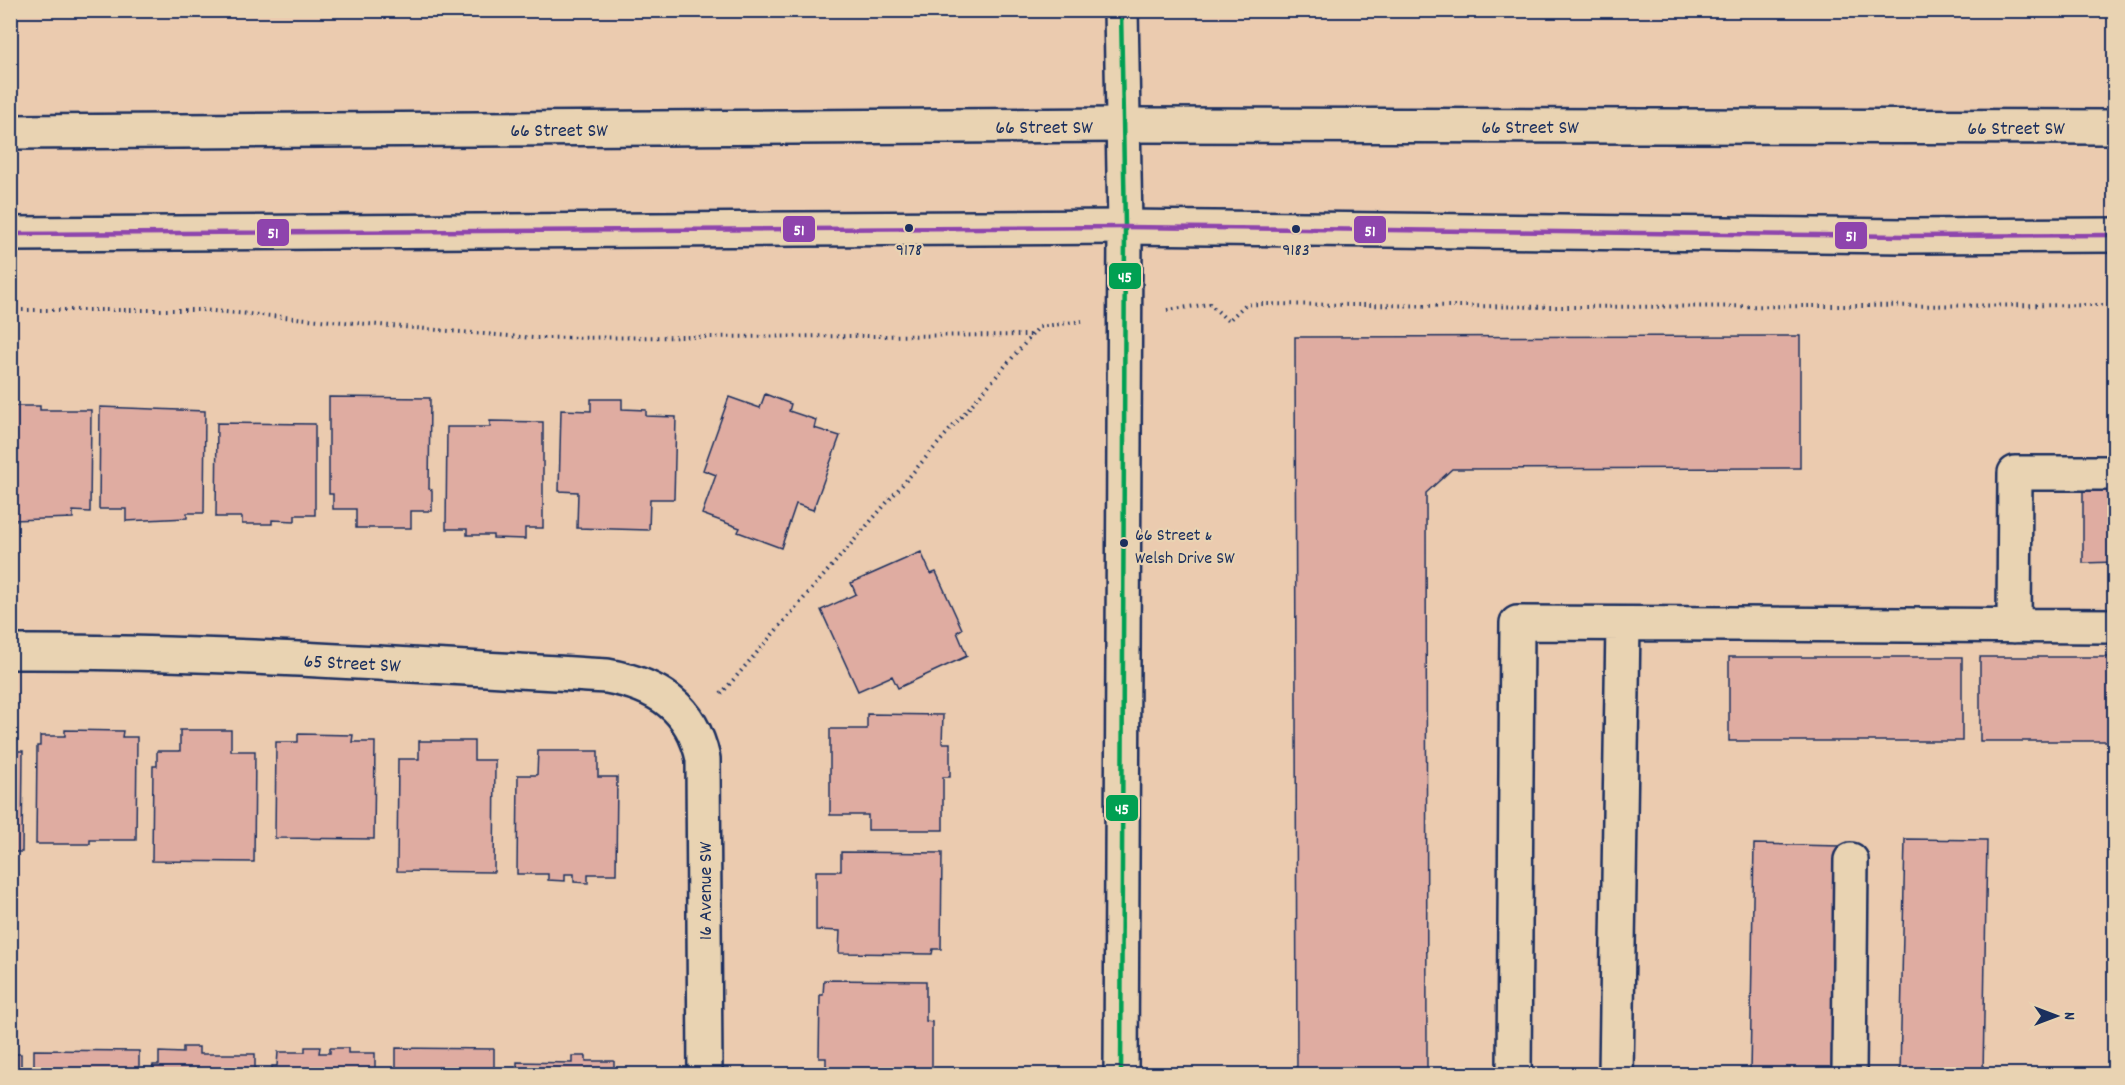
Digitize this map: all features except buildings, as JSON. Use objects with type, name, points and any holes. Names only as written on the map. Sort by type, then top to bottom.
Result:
[{"type":"main road","points":[[1121,10],[1125,227],[1121,1074]]},
{"type":"main road","name":"66 Street SW","points":[[10,132],[1124,125],[2115,127]]},
{"type":"main road","points":[[10,234],[1125,227],[1906,236],[2115,235]]},
{"type":"main road","points":[[2014,626],[2015,473],[2115,473]]},
{"type":"main road","points":[[1514,1074],[1517,624],[2115,626]]},
{"type":"main road","points":[[1616,1074],[1623,624]]},
{"type":"main road","name":"65 Street SW","points":[[10,651],[256,656],[607,676],[631,680],[651,688],[688,720]]},
{"type":"main road","name":"16 Avenue SW","points":[[688,720],[703,759],[705,1074]]},
{"type":"main road","points":[[1849,1074],[1851,860]]},
{"type":"path","points":[[1210,304],[1228,321],[1245,305],[1260,304],[1557,307],[2115,305]]},
{"type":"path","points":[[10,310],[201,310],[532,338],[1032,335]]},
{"type":"path","points":[[688,720],[1039,327]]},
{"type":"transit line","name":"45","points":[[1121,10],[1125,227],[1121,1074]]},
{"type":"transit line","name":"51","points":[[10,234],[1125,227],[1906,236],[2114,235]]},
{"type":"place","name":"9178","points":[[909,228]]},
{"type":"place","name":"9183","points":[[1296,229]]},
{"type":"place","name":"66 Street & Welsh Drive SW","points":[[1124,543]]}]
